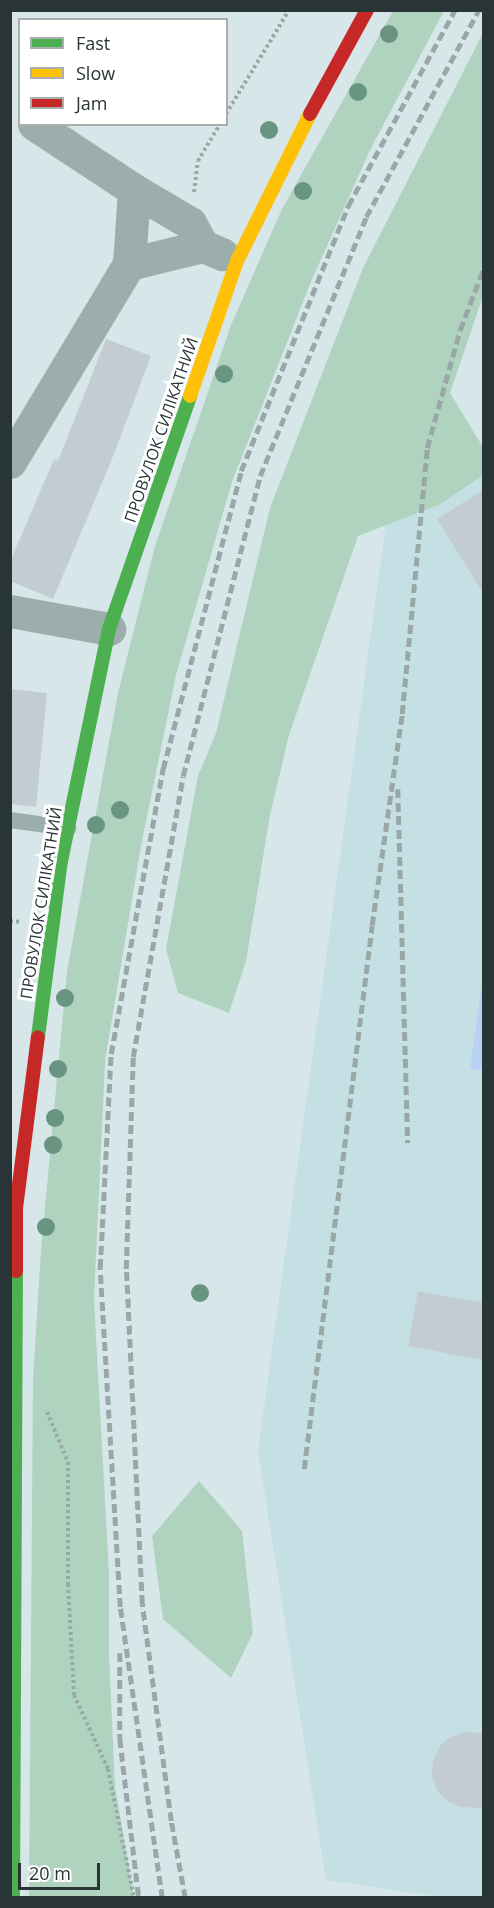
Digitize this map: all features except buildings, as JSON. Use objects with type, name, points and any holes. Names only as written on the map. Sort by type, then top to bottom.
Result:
[{"type":"street","name":"ПРОВУЛОК СИЛІКАТНИЙ","points":[[13,1898],[13,1247],[16,1208],[61,861],[109,628],[237,261],[325,83],[367,10]]},
{"type":"street","points":[[37,126],[237,261]]},
{"type":"street","points":[[10,462],[129,264],[134,190]]},
{"type":"street","points":[[129,264],[196,234]]},
{"type":"street","points":[[10,611],[109,628]]},
{"type":"lane","points":[[10,820],[68,828]]},
{"type":"path","points":[[228,111],[289,10]]},
{"type":"path","points":[[196,234],[198,161],[219,126]]},
{"type":"path","points":[[46,1410],[68,1461],[68,1584],[74,1695],[108,1769],[134,1898]]},
{"type":"shaded area","points":[[483,475],[483,1897],[439,1897],[326,1880],[258,1451],[386,524],[441,504]]},
{"type":"green space","points":[[393,11],[444,11],[370,150],[310,284],[232,482],[176,675],[141,846],[105,1061],[94,1300],[109,1574],[109,1654],[115,1787],[134,1897],[29,1898],[33,1379],[41,1250],[67,971],[118,693],[155,546],[231,325],[282,209]]},
{"type":"green space","points":[[483,33],[483,296],[450,393],[483,447],[483,475],[441,504],[358,536],[289,735],[270,815],[246,961],[229,1013],[178,993],[166,949],[198,776],[216,733],[270,508],[363,268]]},
{"type":"green space","points":[[199,1481],[242,1531],[253,1633],[231,1678],[163,1619],[152,1536]]},
{"type":"water","points":[[482,982],[484,982],[483,1070],[470,1069]]},
{"type":"railway","points":[[162,1898],[120,1607],[100,1268],[111,1054],[163,769],[241,471],[348,206],[455,10]]},
{"type":"railway","points":[[185,1898],[171,1821],[142,1604],[126,1269],[133,1057],[183,776],[260,476],[366,217],[479,10]]},
{"type":"railway","points":[[304,1469],[372,925],[402,714],[427,448],[460,330],[484,267]]},
{"type":"railway","points":[[398,789],[408,1143]]},
{"type":"railway","points":[[120,1653],[120,1739],[139,1898]]},
{"type":"traffic: fast","points":[[38,1037],[61,861],[109,629],[190,396]]},
{"type":"traffic: fast","points":[[13,1898],[16,1271]]},
{"type":"traffic: slow","points":[[190,396],[237,261],[310,114]]},
{"type":"traffic: jam","points":[[310,114],[367,10]]},
{"type":"traffic: jam","points":[[16,1271],[16,1208],[38,1037]]}]
